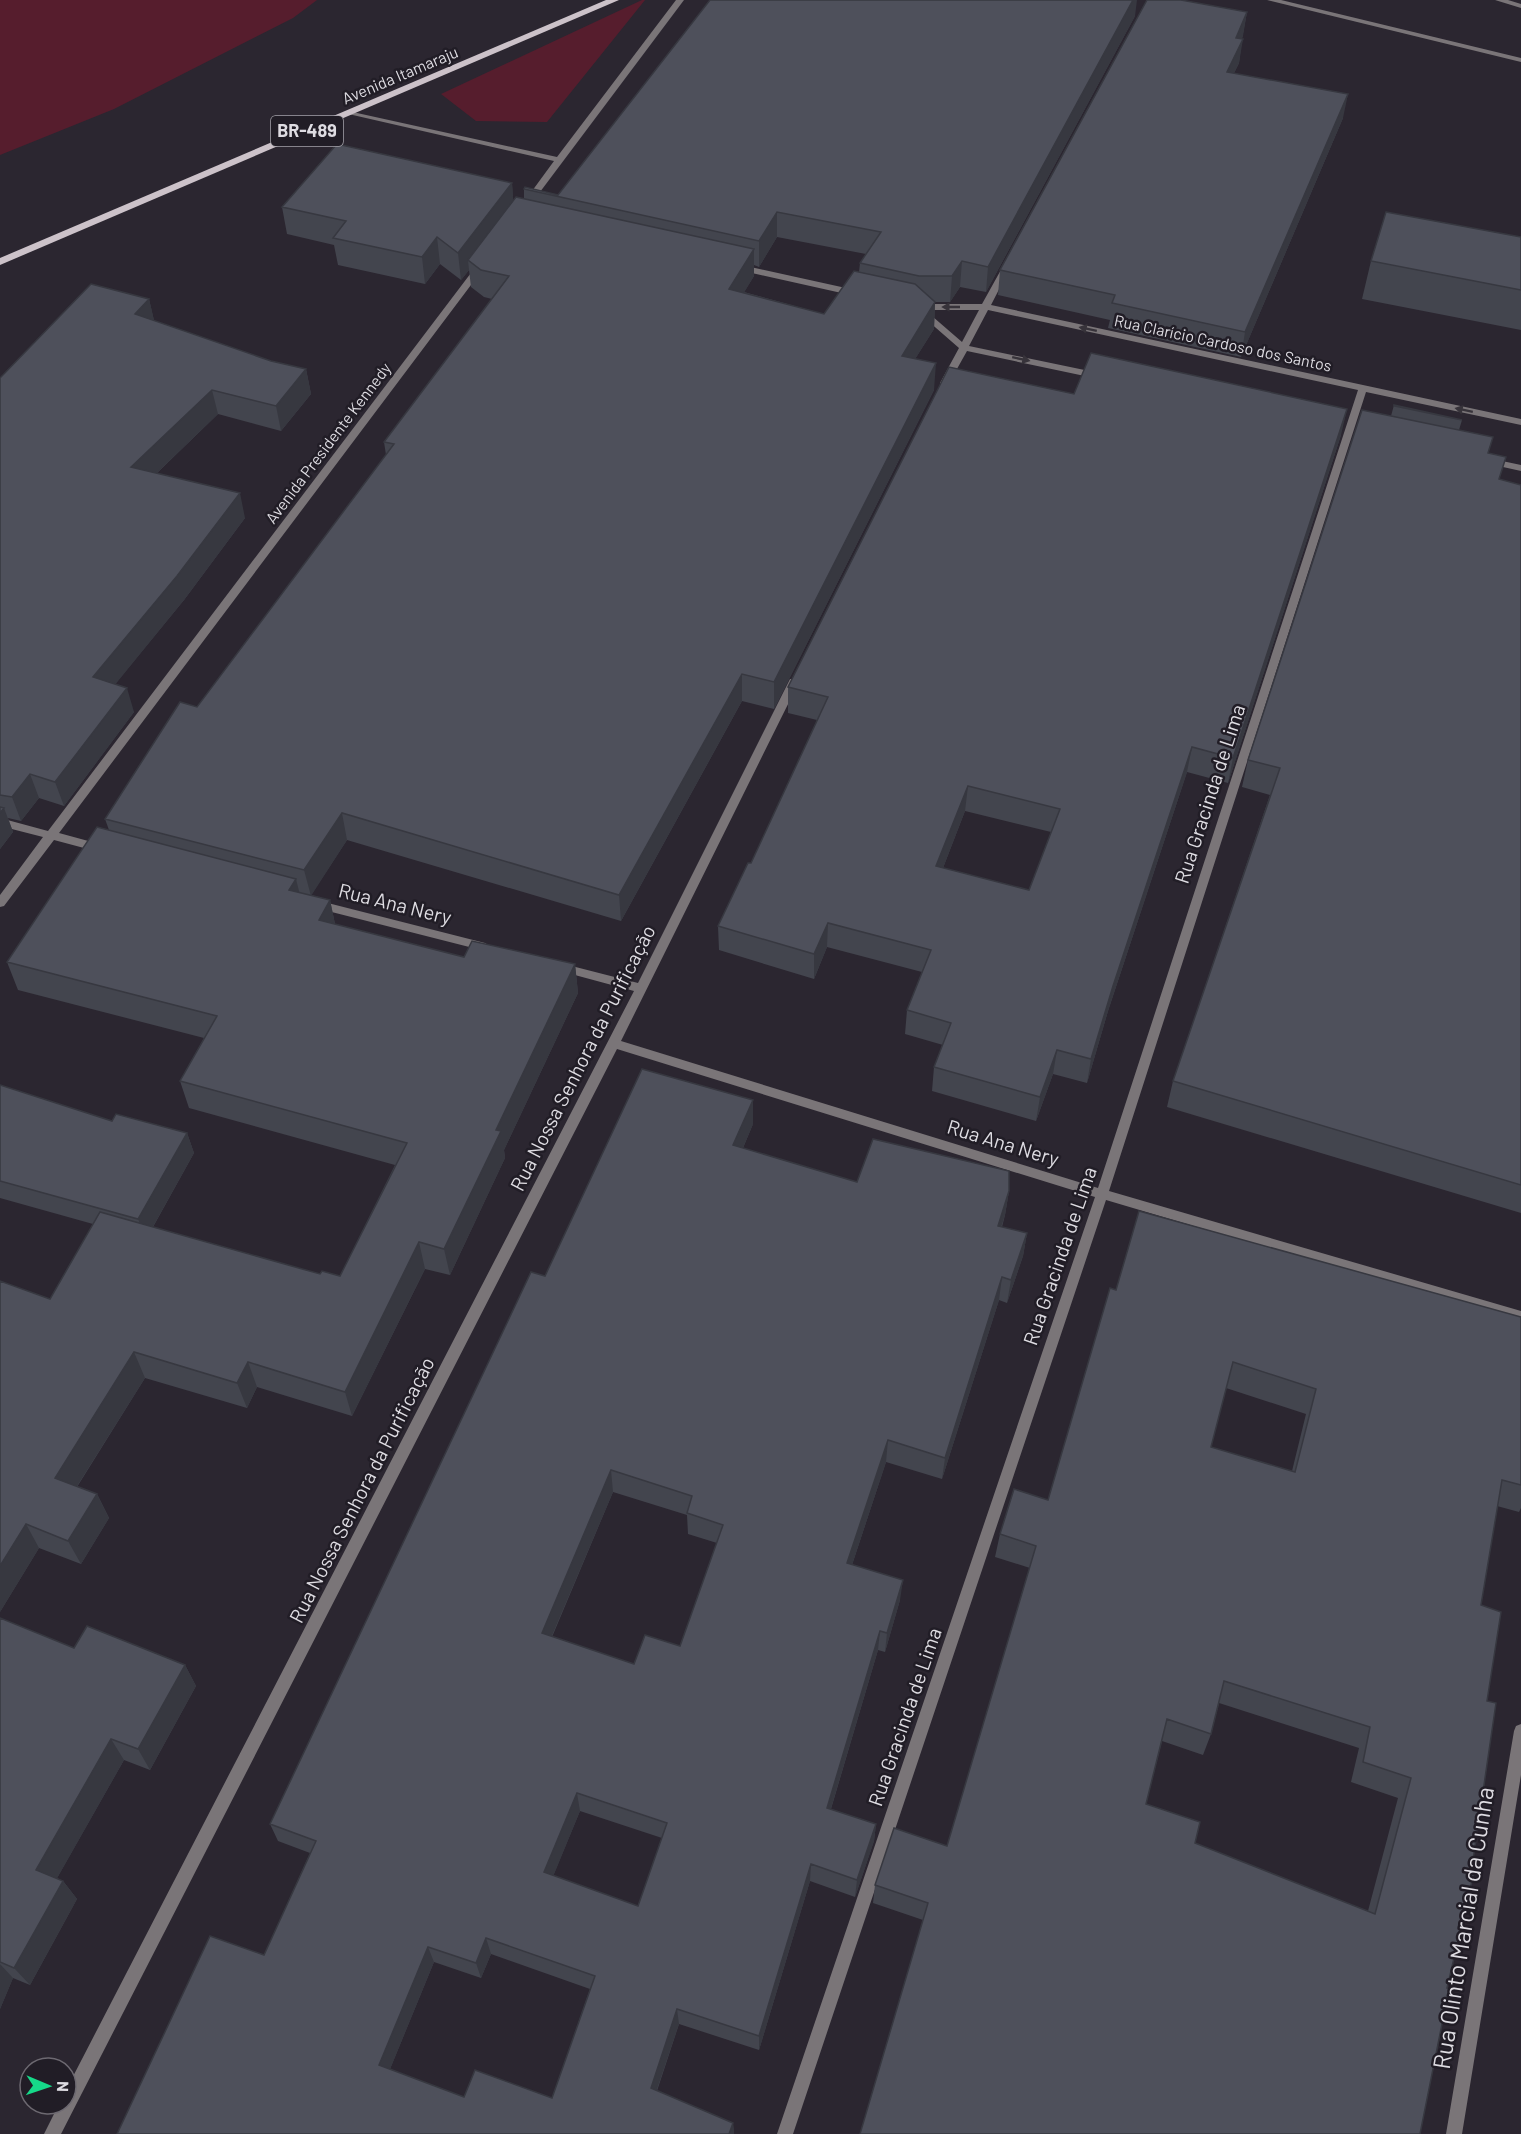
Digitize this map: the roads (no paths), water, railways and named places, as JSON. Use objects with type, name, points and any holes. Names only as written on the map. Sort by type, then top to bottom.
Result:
[{"type":"main road","name":"Avenida Itamaraju","points":[[0,262],[614,0]]},
{"type":"street","points":[[524,208],[680,0]]},
{"type":"street","points":[[1271,0],[1521,60]]},
{"type":"street","points":[[1499,0],[1521,6]]},
{"type":"street","points":[[348,113],[559,160]]},
{"type":"street","name":"Avenida Presidente Kennedy","points":[[0,903],[488,256]]},
{"type":"street","points":[[942,390],[1012,256]]},
{"type":"street","points":[[723,264],[860,294]]},
{"type":"street","name":"Rua Clarício Cardoso dos Santos","points":[[906,305],[985,308],[1521,422]]},
{"type":"street","points":[[917,307],[963,347],[1115,380]]},
{"type":"street","name":"Rua Gracinda de Lima","points":[[785,2134],[1101,1194],[1363,388]]},
{"type":"street","points":[[1475,458],[1521,468]]},
{"type":"street","name":"Rua Nossa Senhora da Purificação","points":[[52,2134],[614,1043],[802,667]]},
{"type":"street","points":[[0,822],[108,850]]},
{"type":"street","name":"Rua Ana Nery","points":[[305,901],[501,952]]},
{"type":"street","points":[[548,964],[640,987]]},
{"type":"street","name":"Rua Ana Nery","points":[[614,1043],[1101,1194],[1521,1317]]},
{"type":"street","name":"Rua Olinto Marcial da Cunha","points":[[1454,2134],[1521,1731]]}]
